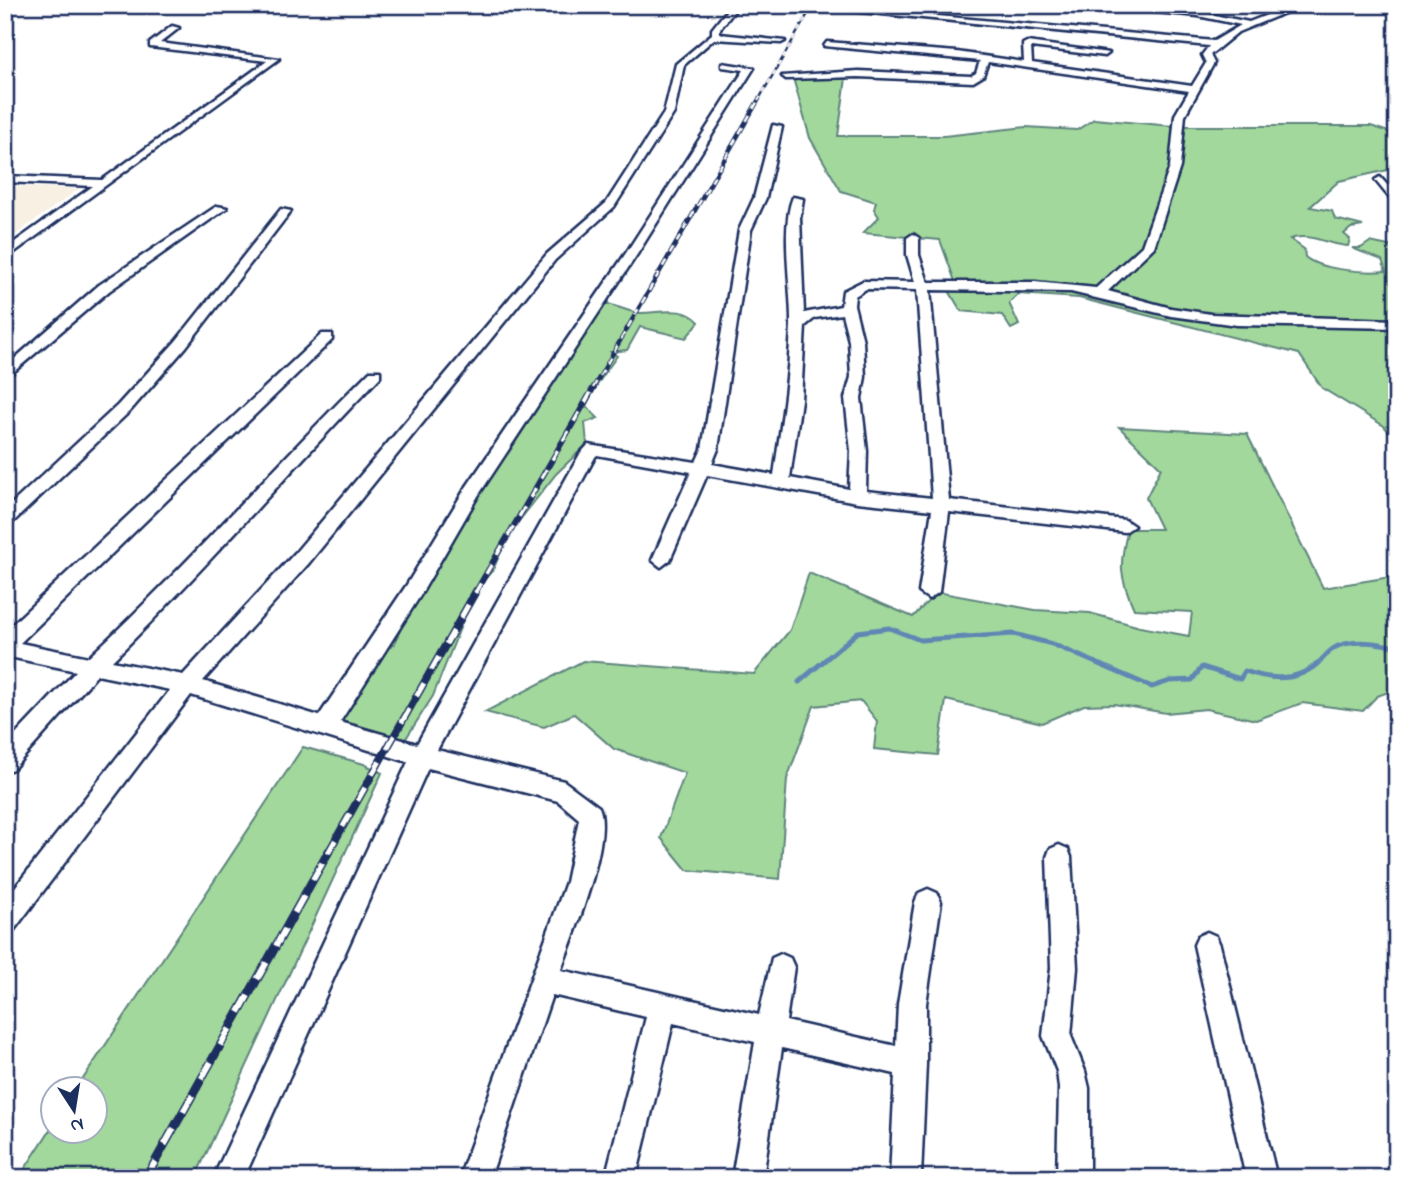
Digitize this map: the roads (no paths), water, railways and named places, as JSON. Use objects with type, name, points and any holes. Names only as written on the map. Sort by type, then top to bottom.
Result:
[{"type":"street","points":[[716,35],[716,29],[735,5]]},
{"type":"street","points":[[1084,5],[1198,14],[1253,25]]},
{"type":"street","points":[[1099,292],[1147,247],[1175,167],[1180,115],[1210,64],[1206,55],[1215,44],[1300,5]]},
{"type":"street","points":[[820,6],[1215,44]]},
{"type":"street","points":[[5,254],[275,59],[153,45],[175,28]]},
{"type":"street","points":[[5,921],[187,685],[302,558],[523,288],[572,236],[610,205],[669,113],[681,61],[703,41],[716,35],[781,41]]},
{"type":"street","points":[[827,44],[1028,64],[1194,89]]},
{"type":"street","points":[[1028,64],[1027,44],[1105,53]]},
{"type":"street","points":[[900,75],[902,52]]},
{"type":"street","points":[[786,76],[900,75],[975,78],[980,74],[985,59]]},
{"type":"street","points":[[324,727],[413,591],[471,493],[632,253],[750,68],[725,65]]},
{"type":"street","points":[[661,560],[703,467],[714,434],[716,401],[734,306],[735,278],[745,232],[760,198],[777,127]]},
{"type":"street","points":[[5,178],[104,183]]},
{"type":"street","points":[[1380,180],[1397,204]]},
{"type":"street","points":[[781,482],[793,400],[798,324],[794,218],[797,199]]},
{"type":"street","points":[[5,375],[98,293],[221,208]]},
{"type":"street","points":[[5,520],[124,408],[181,344],[285,211]]},
{"type":"street","points":[[913,238],[913,256],[923,286],[941,506],[929,592]]},
{"type":"street","points":[[857,496],[859,452],[853,398],[858,377],[856,341],[848,309],[848,294],[858,286],[1070,288],[1099,292],[1147,308],[1193,316],[1316,323],[1397,324]]},
{"type":"street","points":[[798,324],[811,315],[848,309]]},
{"type":"street","points":[[5,646],[327,337]]},
{"type":"street","points":[[5,762],[93,666],[172,591],[303,447],[375,374]]},
{"type":"street","points":[[228,1178],[422,756],[588,454],[594,449],[607,449],[857,496],[1125,526]]},
{"type":"street","points":[[5,646],[187,685],[422,756],[564,792],[591,815],[579,882],[474,1178]]},
{"type":"street","points":[[1059,857],[1064,968],[1057,1037],[1072,1071],[1074,1088],[1073,1178]]},
{"type":"street","points":[[905,1178],[912,1064],[912,1004],[928,902]]},
{"type":"street","points":[[1207,945],[1215,998],[1248,1113],[1262,1178]]},
{"type":"street","points":[[747,1178],[781,967]]},
{"type":"street","points":[[544,980],[912,1064]]},
{"type":"street","points":[[620,1178],[663,1006]]},
{"type":"waterway","points":[[799,682],[858,632],[889,628],[920,640],[1014,634],[1052,644],[1152,687],[1170,681],[1192,680],[1202,667],[1240,679],[1245,671],[1282,678],[1309,670],[1332,650],[1345,644],[1367,642],[1397,647]]},
{"type":"railway","points":[[758,101],[813,5]]},
{"type":"railway","points":[[593,388],[759,99]]},
{"type":"railway","points":[[475,593],[594,387]]},
{"type":"railway","points":[[328,853],[476,591]]},
{"type":"railway","points":[[146,1178],[329,851]]}]
